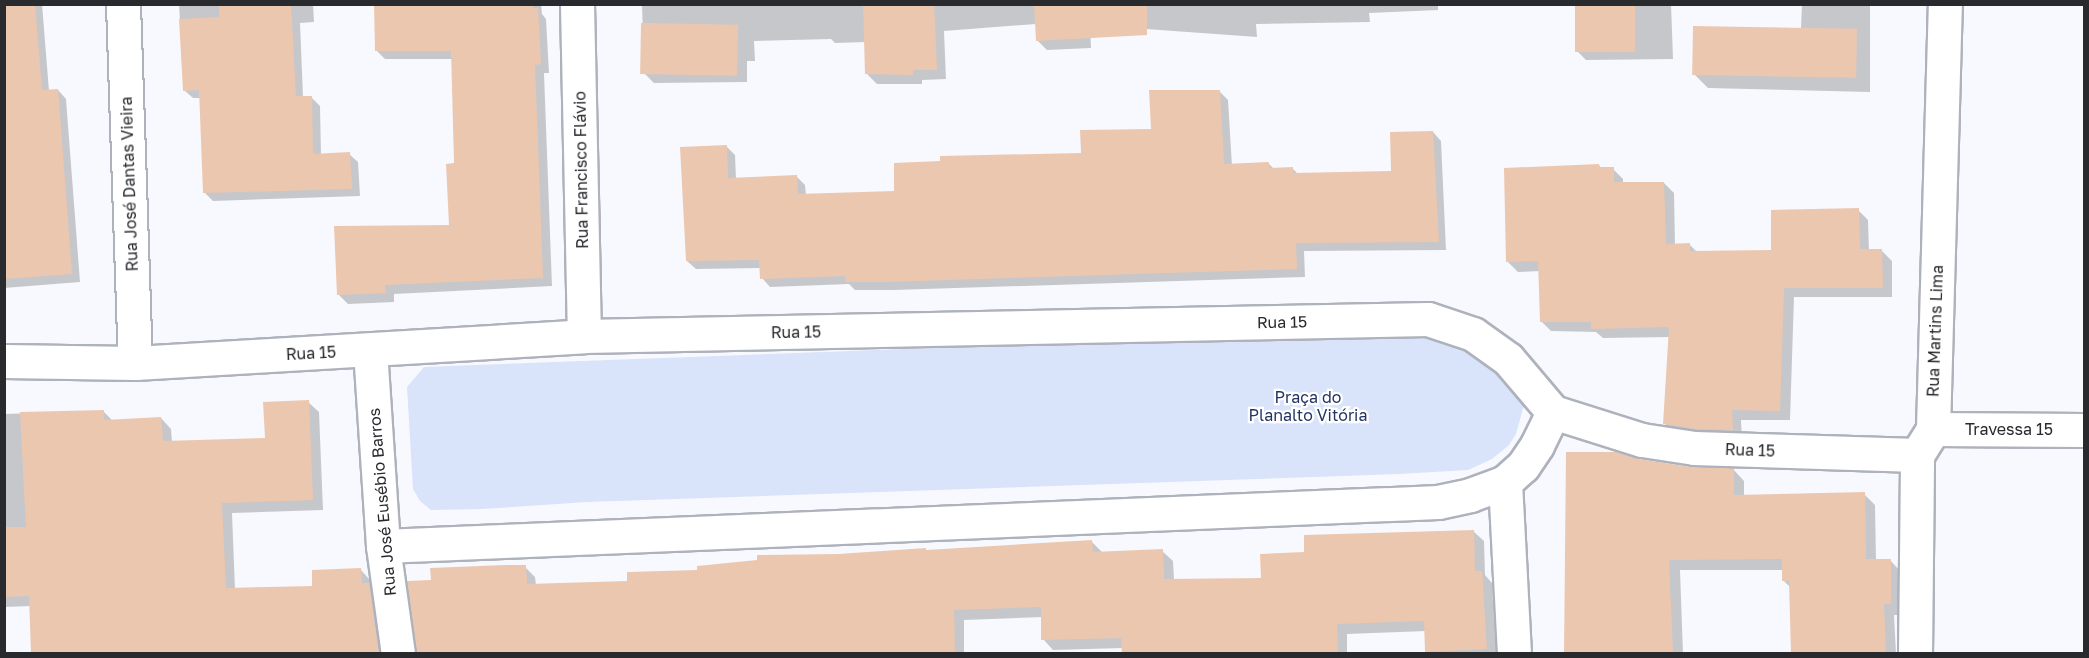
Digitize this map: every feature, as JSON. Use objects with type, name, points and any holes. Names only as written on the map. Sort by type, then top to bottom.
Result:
[{"type":"street","name":"Rua José Dantas Vieira","points":[[123,4],[135,363]]},
{"type":"street","name":"Rua Francisco Flávio","points":[[577,4],[584,336]]},
{"type":"street","name":"Rua Martins Lima","points":[[1915,654],[1945,4]]},
{"type":"street","name":"Rua 15","points":[[4,361],[135,363],[584,336],[1428,319],[1473,334],[1508,359],[1553,412],[1642,440],[1694,448],[1925,442]]},
{"type":"street","name":"Rua José Eusébio Barros","points":[[370,350],[383,546],[398,654]]},
{"type":"street","points":[[383,546],[1438,502],[1470,495],[1505,482],[1523,466],[1537,446],[1553,412]]},
{"type":"street","name":"Travessa 15","points":[[1925,442],[2085,429]]},
{"type":"street","points":[[1505,482],[1514,654]]},
{"type":"green space","name":"Praça do Planalto Vitória","points":[[1419,334],[1472,349],[1520,389],[1524,405],[1516,434],[1509,445],[1492,459],[1468,470],[1399,474],[587,502],[482,509],[431,510],[420,501],[413,489],[407,387],[424,367],[1141,340]]},
{"type":"building","points":[[4,4],[35,4],[42,90],[58,89],[72,274],[4,279]]},
{"type":"building","points":[[219,4],[291,4],[296,96],[312,96],[313,154],[350,152],[352,189],[203,193],[199,90],[183,91],[179,19],[219,17]]},
{"type":"building","points":[[374,4],[533,4],[533,8],[538,8],[541,64],[535,65],[543,278],[385,285],[386,293],[337,295],[334,226],[449,225],[446,164],[454,163],[451,51],[375,51]]},
{"type":"building","points":[[863,4],[934,4],[937,70],[913,70],[913,75],[865,74]]},
{"type":"building","points":[[1034,4],[1147,4],[1147,35],[1036,41]]},
{"type":"building","points":[[1575,4],[1635,4],[1635,52],[1575,52]]},
{"type":"building","points":[[641,23],[738,25],[737,76],[640,74]]},
{"type":"building","points":[[1693,26],[1857,29],[1856,78],[1692,75]]},
{"type":"building","points":[[1149,90],[1220,90],[1224,164],[1269,162],[1269,168],[1293,167],[1293,173],[1391,171],[1390,132],[1433,131],[1439,242],[1296,243],[1297,269],[885,282],[845,282],[845,276],[760,279],[759,260],[686,261],[680,147],[727,145],[728,178],[797,175],[798,194],[894,191],[894,163],[940,161],[940,156],[1081,153],[1080,130],[1151,129]]},
{"type":"building","points":[[1599,164],[1599,167],[1614,167],[1614,182],[1664,182],[1666,244],[1690,243],[1690,251],[1771,250],[1771,210],[1859,208],[1860,249],[1882,249],[1883,288],[1784,288],[1780,411],[1732,410],[1733,430],[1696,429],[1663,424],[1669,327],[1591,329],[1591,322],[1540,322],[1538,261],[1506,262],[1504,168]]},
{"type":"building","points":[[309,400],[313,500],[222,503],[226,588],[312,586],[312,570],[361,568],[362,583],[369,583],[379,654],[31,654],[29,596],[4,597],[4,527],[26,527],[20,412],[104,410],[104,420],[161,417],[163,441],[265,438],[263,402]]},
{"type":"building","points":[[1566,452],[1616,452],[1639,459],[1691,467],[1734,468],[1734,495],[1865,492],[1866,559],[1891,559],[1891,604],[1884,604],[1886,654],[1791,654],[1789,581],[1782,581],[1782,559],[1669,560],[1673,654],[1564,654]]},
{"type":"building","points":[[1474,530],[1475,571],[1482,571],[1487,649],[1425,652],[1424,621],[1337,624],[1338,654],[1122,654],[1121,638],[1041,640],[1041,607],[954,610],[955,654],[416,654],[407,581],[431,580],[430,568],[526,565],[527,584],[627,581],[627,572],[697,570],[697,566],[757,560],[757,555],[838,554],[1092,540],[1093,552],[1163,549],[1164,579],[1261,578],[1260,554],[1304,552],[1304,535]]}]
